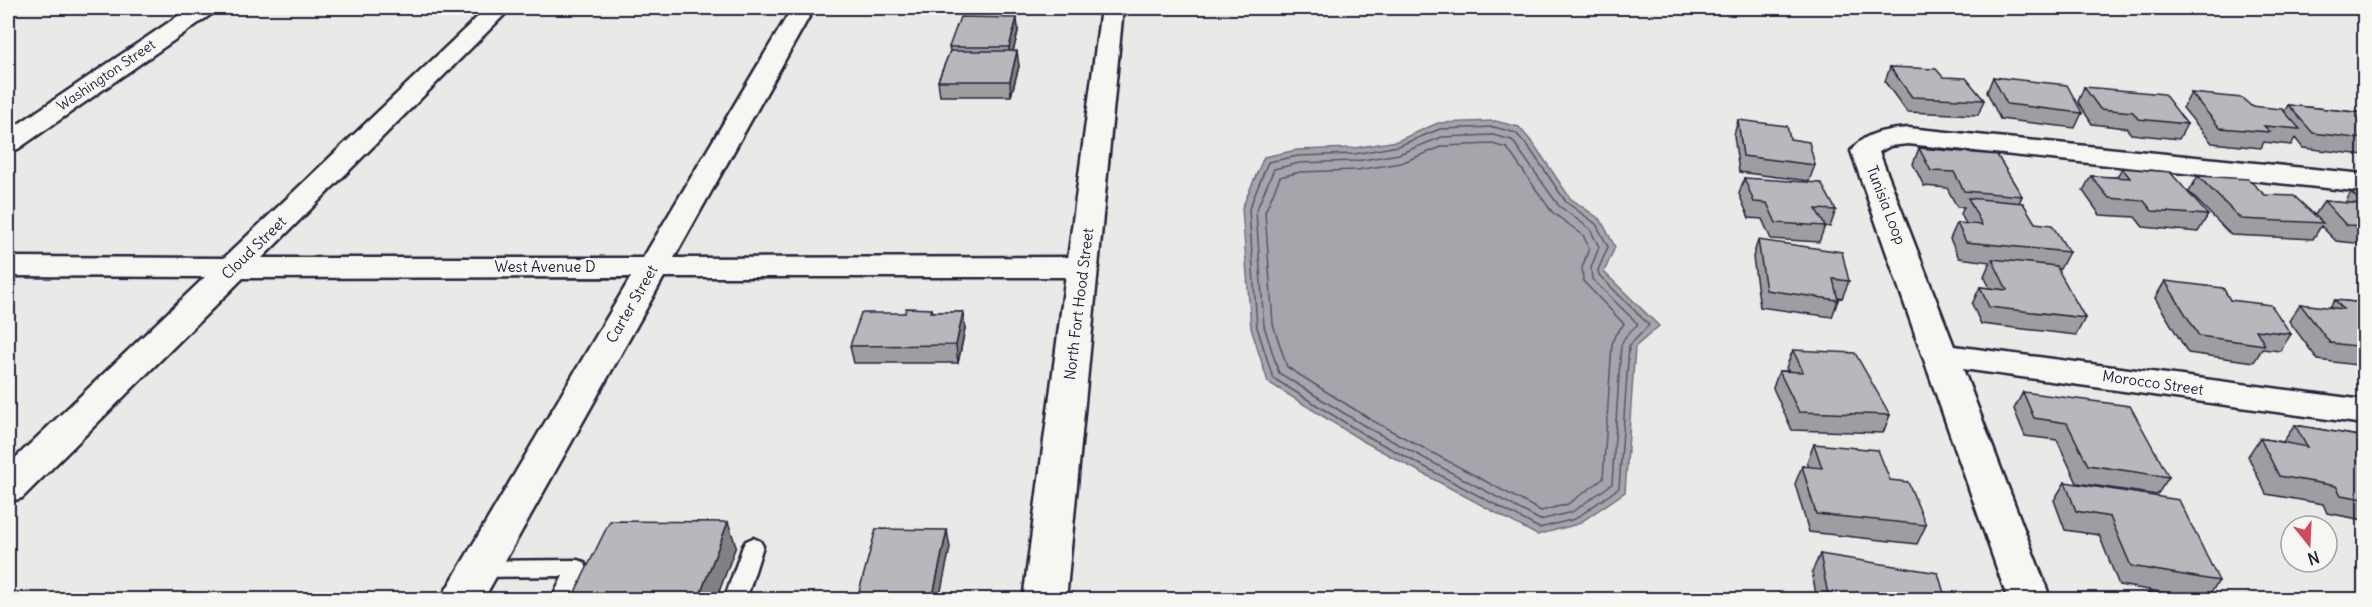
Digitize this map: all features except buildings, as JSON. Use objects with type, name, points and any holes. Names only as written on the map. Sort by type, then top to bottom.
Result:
[{"type":"street","name":"Washington Street","points":[[8,143],[205,8]]},
{"type":"street","name":"Cloud Street","points":[[8,488],[500,8]]},
{"type":"street","name":"Carter Street","points":[[461,600],[802,8]]},
{"type":"street","name":"North Fort Hood Street","points":[[1044,600],[1112,8]]},
{"type":"street","name":"Tunisia Loop","points":[[2030,600],[1942,355],[1865,151],[1871,144],[1886,138],[1908,136],[2364,183]]},
{"type":"street","name":"West Avenue D","points":[[8,266],[1083,267]]},
{"type":"street","name":"Morocco Street","points":[[1942,355],[2364,412]]},
{"type":"lane","points":[[735,600],[753,546]]},
{"type":"lane","points":[[479,569],[577,568],[562,600]]},
{"type":"water","points":[[1495,121],[1519,127],[1535,146],[1570,198],[1601,220],[1615,247],[1604,272],[1659,326],[1635,347],[1625,492],[1578,524],[1537,535],[1361,440],[1268,382],[1251,328],[1242,208],[1264,157],[1297,150],[1354,148],[1397,141],[1438,123]]}]
